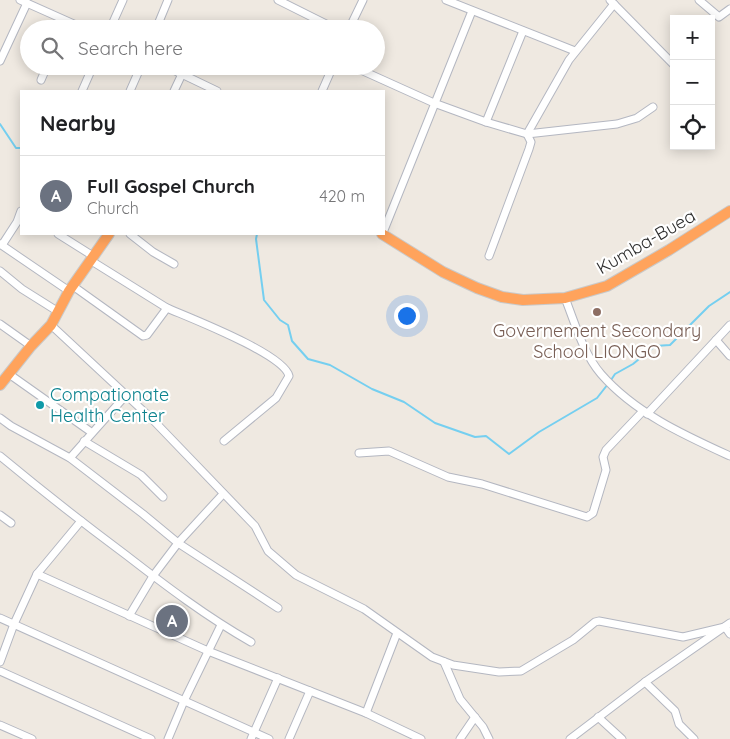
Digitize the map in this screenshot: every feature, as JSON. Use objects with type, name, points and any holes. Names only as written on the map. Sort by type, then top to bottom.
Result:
[{"type":"highway","name":"Kumba-Buea","points":[[385,233],[443,272],[502,298],[523,300],[565,298],[607,286],[669,250],[730,211]]},
{"type":"highway","points":[[0,385],[51,324],[71,288],[108,235]]},
{"type":"street","points":[[20,0],[65,20]]},
{"type":"street","points":[[114,20],[123,0]]},
{"type":"street","points":[[160,20],[168,0]]},
{"type":"street","points":[[278,0],[318,20]]},
{"type":"street","points":[[353,20],[363,0]]},
{"type":"street","points":[[446,0],[575,51]]},
{"type":"street","points":[[699,0],[719,17],[730,9]]},
{"type":"street","points":[[528,134],[575,51],[612,2],[670,61]]},
{"type":"street","points":[[0,61],[27,3]]},
{"type":"street","points":[[385,227],[472,11]]},
{"type":"street","points":[[486,122],[523,31]]},
{"type":"street","points":[[40,80],[42,75]]},
{"type":"street","points":[[82,90],[89,75]]},
{"type":"street","points":[[130,90],[137,75]]},
{"type":"street","points":[[174,90],[182,75]]},
{"type":"street","points":[[184,75],[215,90]]},
{"type":"street","points":[[322,90],[328,75]]},
{"type":"street","points":[[372,75],[434,103],[486,122],[528,134],[617,124],[637,118],[653,108]]},
{"type":"street","points":[[489,256],[529,149],[531,142],[528,134]]},
{"type":"street","points":[[20,217],[1,244],[145,337],[167,308]]},
{"type":"street","points":[[59,235],[167,308],[250,345],[284,367],[288,372],[289,376],[276,398],[224,441]]},
{"type":"street","points":[[131,235],[153,252],[174,264]]},
{"type":"street","points":[[0,271],[22,289],[57,311]]},
{"type":"street","points":[[565,298],[584,344],[602,374],[645,413],[730,456]]},
{"type":"street","points":[[0,324],[31,346]]},
{"type":"street","points":[[51,324],[127,394],[255,526],[268,550],[296,575],[360,606],[432,657],[453,665],[499,672],[521,671],[573,640],[595,622],[599,621],[683,637],[727,625]]},
{"type":"street","points":[[359,454],[389,452],[448,477],[488,486],[587,517],[593,513],[606,470],[603,457],[606,450],[645,413],[730,325]]},
{"type":"street","points":[[716,340],[730,356]]},
{"type":"street","points":[[9,374],[92,432]]},
{"type":"street","points":[[70,458],[127,394]]},
{"type":"street","points":[[0,418],[70,458],[178,543],[278,608]]},
{"type":"street","points":[[84,441],[141,475],[163,497]]},
{"type":"street","points":[[0,456],[51,499],[153,576],[221,625],[251,642]]},
{"type":"street","points":[[129,616],[153,576],[178,543],[224,494]]},
{"type":"street","points":[[0,515],[11,523]]},
{"type":"street","points":[[0,662],[14,624],[37,574],[81,522]]},
{"type":"street","points":[[37,574],[208,651],[366,713],[421,739]]},
{"type":"street","points":[[0,618],[184,701],[253,736],[269,739]]},
{"type":"street","points":[[168,739],[184,701],[221,625]]},
{"type":"street","points":[[727,625],[730,634]]},
{"type":"street","points":[[570,739],[645,682],[727,625]]},
{"type":"street","points":[[366,713],[396,632]]},
{"type":"street","points":[[444,662],[460,699],[483,727],[489,739]]},
{"type":"street","points":[[0,671],[151,739]]},
{"type":"street","points":[[253,736],[278,678]]},
{"type":"street","points":[[645,682],[675,711],[678,724],[694,739]]},
{"type":"street","points":[[289,739],[310,691]]},
{"type":"street","points":[[460,739],[475,717]]},
{"type":"street","points":[[598,717],[622,739]]},
{"type":"street","points":[[0,725],[32,739]]},
{"type":"waterway","points":[[0,124],[16,148],[20,148]]},
{"type":"waterway","points":[[257,235],[264,300],[280,320],[288,325],[292,341],[308,359],[330,365],[372,389],[404,402],[435,423],[475,437],[486,436],[509,454],[539,432],[597,398],[608,384]]},
{"type":"waterway","points":[[611,380],[615,374],[633,364],[655,346],[670,345],[709,306],[730,292]]},
{"type":"place","name":"Governement Secondary School LIONGO","points":[[597,312]]},
{"type":"place","name":"Compationate Health Center","points":[[40,405]]},
{"type":"place","name":"Full Gospel Church","points":[[172,621]]}]
